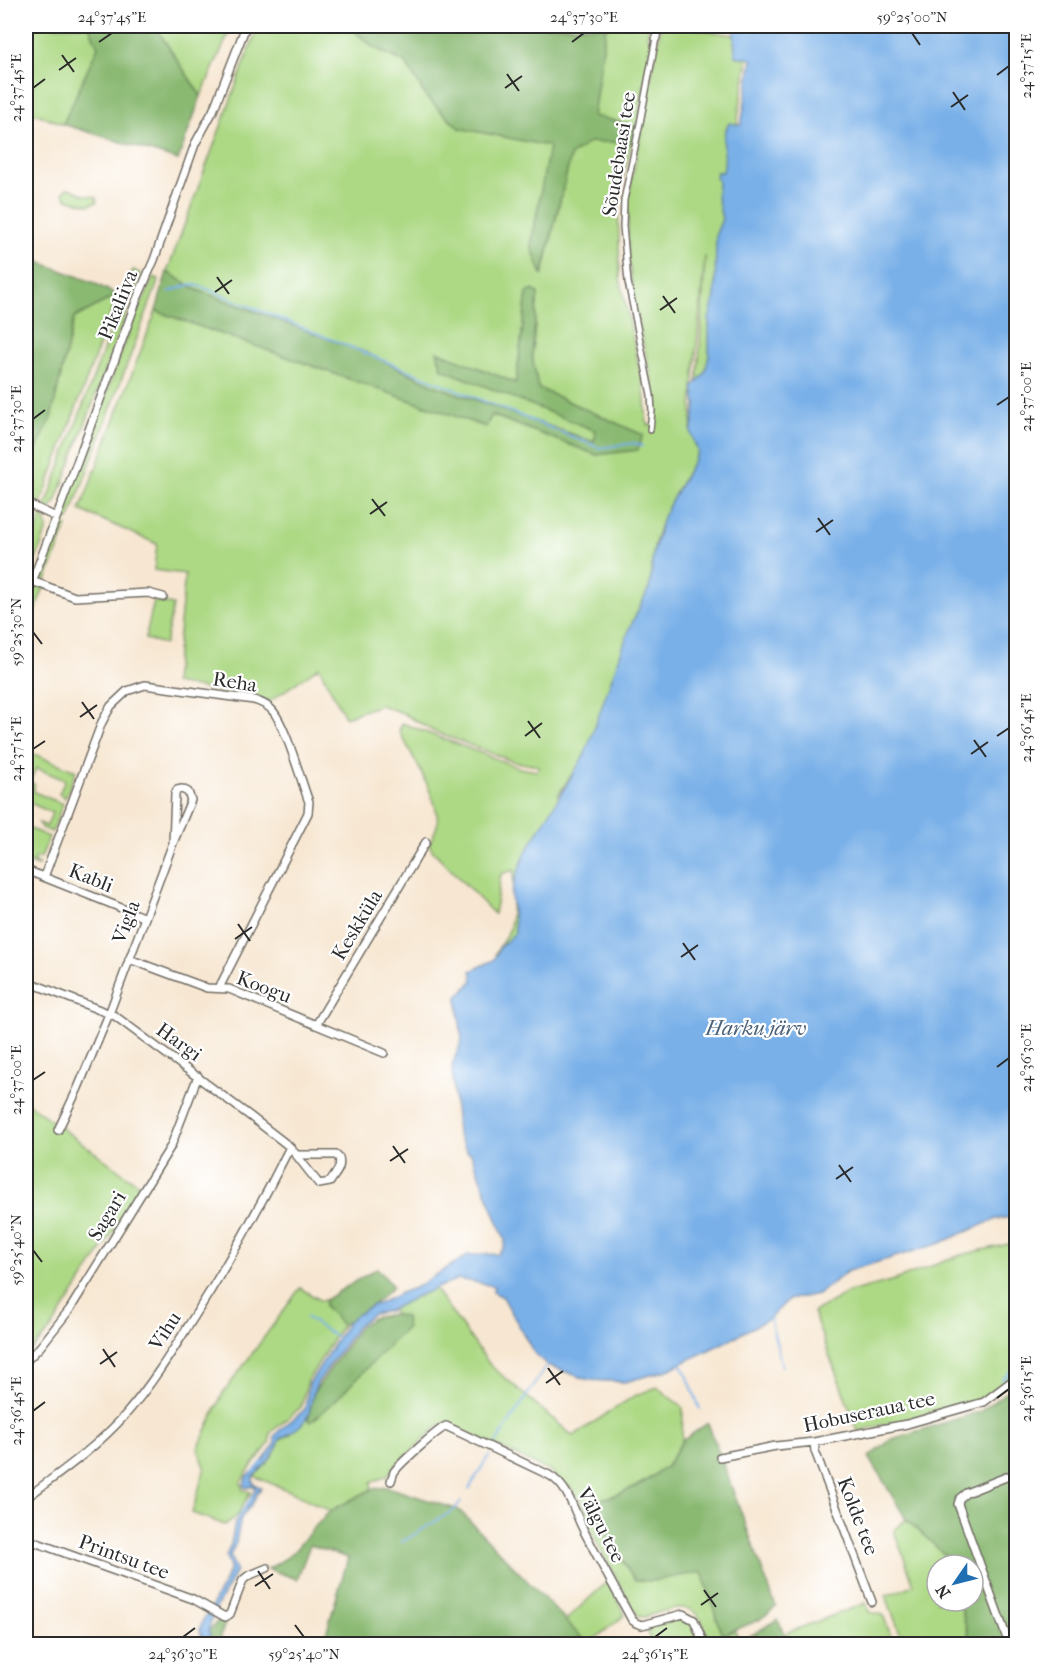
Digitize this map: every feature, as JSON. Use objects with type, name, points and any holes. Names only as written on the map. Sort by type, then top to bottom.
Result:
[{"type":"street","name":"Pikaliiva","points":[[26,598],[195,144],[213,111],[246,26]]},
{"type":"street","name":"Sõudebaasi tee","points":[[650,430],[651,395],[628,282],[624,244],[624,200],[658,26]]},
{"type":"street","points":[[26,503],[56,517]]},
{"type":"street","points":[[32,581],[75,597],[148,593],[163,597]]},
{"type":"street","name":"Reha","points":[[44,877],[102,722],[111,706],[127,691],[145,685],[254,700],[265,704],[273,710],[283,728],[309,802],[308,813],[219,988]]},
{"type":"street","name":"Vigla","points":[[58,1130],[109,1014],[191,800],[188,792],[182,789],[177,790],[175,794],[173,843]]},
{"type":"street","name":"Keskküla","points":[[316,1025],[426,842]]},
{"type":"street","name":"Kabli","points":[[26,870],[145,918]]},
{"type":"street","name":"Koogu","points":[[129,959],[207,988],[229,989],[384,1053]]},
{"type":"street","name":"Hargi","points":[[26,981],[109,1014],[198,1076],[290,1147],[319,1184],[330,1182],[341,1163],[336,1155],[298,1155]]},
{"type":"street","name":"Sagari","points":[[26,1361],[70,1309],[171,1146],[198,1076]]},
{"type":"street","name":"Vihu","points":[[26,1498],[105,1436],[153,1381],[260,1206],[290,1147]]},
{"type":"street","name":"Hobuseraua tee","points":[[720,1457],[907,1424],[984,1402],[1017,1378]]},
{"type":"street","name":"Välgu tee","points":[[391,1481],[395,1470],[446,1426],[549,1475],[556,1479],[565,1490],[632,1620],[642,1625],[683,1614],[694,1620],[704,1644]]},
{"type":"street","name":"Kolde tee","points":[[814,1442],[815,1451],[872,1602]]},
{"type":"street","points":[[1017,1473],[966,1493],[960,1498],[958,1504],[1010,1644],[1017,1643]]},
{"type":"street","name":"Printsu tee","points":[[26,1539],[182,1595],[225,1617],[230,1614],[243,1580],[267,1568]]},
{"type":"green space","points":[[26,26],[89,26],[98,47],[63,124],[26,110]]},
{"type":"green space","points":[[89,26],[159,26],[156,28],[201,96],[178,160],[63,124],[98,47]]},
{"type":"green space","points":[[159,26],[232,26],[201,96],[156,28]]},
{"type":"green space","points":[[258,26],[349,26],[373,47],[406,63],[427,98],[459,128],[550,146],[531,246],[543,274],[571,155],[590,142],[632,142],[618,198],[620,278],[644,389],[647,424],[655,426],[653,386],[636,313],[628,254],[628,199],[661,26],[678,26],[734,35],[735,56],[748,58],[737,124],[741,125],[723,172],[717,172],[750,196],[703,453],[693,431],[705,256],[691,433],[698,452],[669,505],[658,533],[652,562],[661,533],[633,671],[563,792],[572,774],[558,795],[567,798],[543,903],[500,959],[495,954],[510,929],[514,870],[501,874],[494,914],[432,850],[429,844],[437,826],[435,805],[424,778],[399,731],[402,723],[520,768],[537,771],[539,766],[515,762],[433,731],[403,713],[380,705],[345,717],[319,667],[270,701],[174,683],[185,574],[154,570],[157,544],[80,510],[156,311],[486,427],[491,415],[597,455],[642,435],[538,388],[532,355],[538,293],[527,293],[516,383],[437,352],[442,369],[597,431],[594,442],[436,386],[367,353],[197,290],[167,272]]},
{"type":"green space","points":[[349,26],[606,26],[593,116],[637,126],[632,142],[590,142],[571,155],[542,275],[531,246],[549,146],[459,128],[427,98],[406,63],[373,47]]},
{"type":"green space","points":[[606,26],[649,26],[647,37],[652,42],[637,126],[593,116]]},
{"type":"green space","points":[[69,188],[96,197],[97,202],[89,205],[67,199],[63,193]]},
{"type":"green space","points":[[26,257],[92,282],[117,295],[74,318],[51,418],[26,473]]},
{"type":"green space","points":[[133,270],[141,274],[56,502],[51,508],[45,508]]},
{"type":"green space","points":[[167,272],[197,290],[367,353],[436,386],[594,442],[596,431],[442,369],[437,351],[516,383],[527,293],[533,290],[538,293],[532,355],[538,388],[643,435],[638,450],[597,455],[492,415],[486,427],[156,311]]},
{"type":"green space","points":[[153,277],[159,279],[69,520],[63,518],[61,514],[136,314]]},
{"type":"green space","points":[[117,295],[40,506],[26,499],[26,473],[51,418],[74,318]]},
{"type":"green space","points":[[42,515],[47,529],[26,588],[26,559]]},
{"type":"green space","points":[[58,523],[67,526],[45,583],[38,577]]},
{"type":"green space","points":[[44,587],[32,619],[26,616],[26,610],[33,589]]},
{"type":"green space","points":[[154,601],[173,605],[165,644],[145,639]]},
{"type":"green space","points":[[26,751],[76,771],[65,798],[59,794],[65,780],[36,768],[30,782],[34,784],[34,792],[63,804],[52,832],[42,828],[39,823],[47,826],[52,813],[26,801]]},
{"type":"green space","points":[[26,827],[49,837],[41,858],[36,857],[34,862],[38,866],[26,861]]},
{"type":"green space","points":[[26,1102],[142,1187],[51,1329],[26,1356]]},
{"type":"green space","points":[[1009,1244],[1016,1269],[1016,1373],[983,1398],[858,1431],[813,1312],[849,1292],[892,1281],[961,1255]]},
{"type":"green space","points":[[377,1268],[393,1287],[375,1303],[342,1325],[325,1306],[325,1300]]},
{"type":"green space","points":[[300,1288],[321,1301],[325,1300],[325,1306],[342,1325],[308,1380],[301,1407],[271,1432],[269,1444],[241,1482],[243,1490],[251,1492],[237,1516],[225,1525],[192,1513],[205,1467],[198,1449],[222,1395]]},
{"type":"green space","points":[[434,1288],[490,1365],[573,1436],[634,1396],[657,1387],[683,1408],[682,1441],[667,1466],[644,1482],[622,1493],[585,1504],[652,1581],[702,1571],[722,1635],[734,1631],[742,1641],[737,1644],[710,1644],[697,1614],[686,1608],[672,1609],[644,1617],[638,1616],[598,1545],[580,1499],[570,1487],[549,1471],[447,1423],[436,1428],[392,1469],[388,1476],[371,1482],[372,1489],[330,1511],[253,1476],[270,1459],[280,1439],[291,1434],[307,1417],[308,1419],[405,1317],[393,1314],[393,1309]]},
{"type":"green space","points":[[393,1314],[405,1317],[407,1327],[333,1403],[311,1422],[308,1419],[314,1392],[360,1326],[373,1318]]},
{"type":"green space","points":[[1016,1385],[1016,1644],[968,1644],[969,1636],[962,1613],[985,1613],[985,1553],[943,1553],[906,1519],[869,1457],[892,1439],[979,1412]]},
{"type":"green space","points":[[708,1423],[776,1607],[759,1620],[722,1635],[702,1572],[652,1581],[635,1580],[585,1504],[622,1493],[644,1482],[667,1466],[682,1441]]},
{"type":"green space","points":[[387,1487],[459,1510],[588,1644],[323,1644],[348,1558],[310,1545],[297,1579],[268,1569],[291,1555],[330,1511],[372,1489]]},
{"type":"green space","points":[[906,1519],[943,1553],[925,1553],[925,1613],[962,1613],[969,1636],[968,1644],[904,1644],[886,1596],[914,1585],[894,1531]]},
{"type":"green space","points":[[608,1581],[625,1615],[588,1644],[565,1621]]},
{"type":"green space","points":[[866,1603],[869,1612],[883,1615],[894,1644],[788,1644],[786,1633]]},
{"type":"green space","points":[[676,1618],[690,1623],[699,1644],[652,1644],[645,1627]]},
{"type":"green space","points":[[778,1619],[788,1644],[737,1644],[742,1641]]},
{"type":"green space","points":[[219,1620],[225,1623],[221,1635],[222,1644],[211,1644],[209,1630]]},
{"type":"water","name":"Harku järv","points":[[742,26],[1016,26],[1016,1217],[996,1219],[938,1244],[848,1271],[818,1294],[788,1300],[770,1318],[729,1340],[668,1370],[625,1382],[588,1380],[547,1365],[534,1353],[503,1297],[493,1292],[494,1286],[458,1279],[389,1311],[373,1314],[358,1325],[318,1382],[304,1422],[280,1439],[270,1459],[253,1476],[253,1483],[261,1488],[241,1518],[236,1543],[230,1556],[236,1570],[210,1624],[211,1644],[204,1644],[201,1625],[205,1616],[211,1611],[215,1598],[225,1582],[230,1567],[226,1557],[235,1523],[248,1505],[255,1489],[254,1486],[246,1488],[244,1486],[246,1477],[257,1469],[273,1447],[277,1433],[305,1409],[309,1384],[347,1323],[373,1305],[415,1288],[468,1255],[498,1254],[504,1248],[505,1240],[471,1154],[467,1152],[457,1133],[452,1065],[462,1040],[457,998],[473,980],[471,971],[494,960],[500,947],[515,933],[511,895],[515,879],[526,852],[585,754],[630,627],[650,586],[653,554],[663,517],[698,452],[691,433],[696,405],[693,387],[705,373],[709,355],[709,319],[715,296],[716,234],[722,219],[716,178],[717,172],[723,172],[724,136],[729,123],[741,125],[752,59],[735,56],[734,28]]},
{"type":"waterway","points":[[168,292],[192,284],[202,287],[600,448],[634,443],[642,446]]},
{"type":"waterway","points":[[1013,1217],[1016,1244]]},
{"type":"waterway","points":[[306,1317],[339,1339]]},
{"type":"waterway","points":[[770,1318],[782,1366]]},
{"type":"waterway","points":[[680,1364],[687,1375],[700,1409]]},
{"type":"waterway","points":[[496,1443],[547,1365]]},
{"type":"waterway","points":[[1002,1380],[1016,1366]]},
{"type":"waterway","points":[[469,1489],[490,1456]]},
{"type":"waterway","points":[[252,1474],[262,1462]]},
{"type":"waterway","points":[[238,1518],[253,1496]]},
{"type":"waterway","points":[[402,1542],[454,1510],[461,1501]]}]
